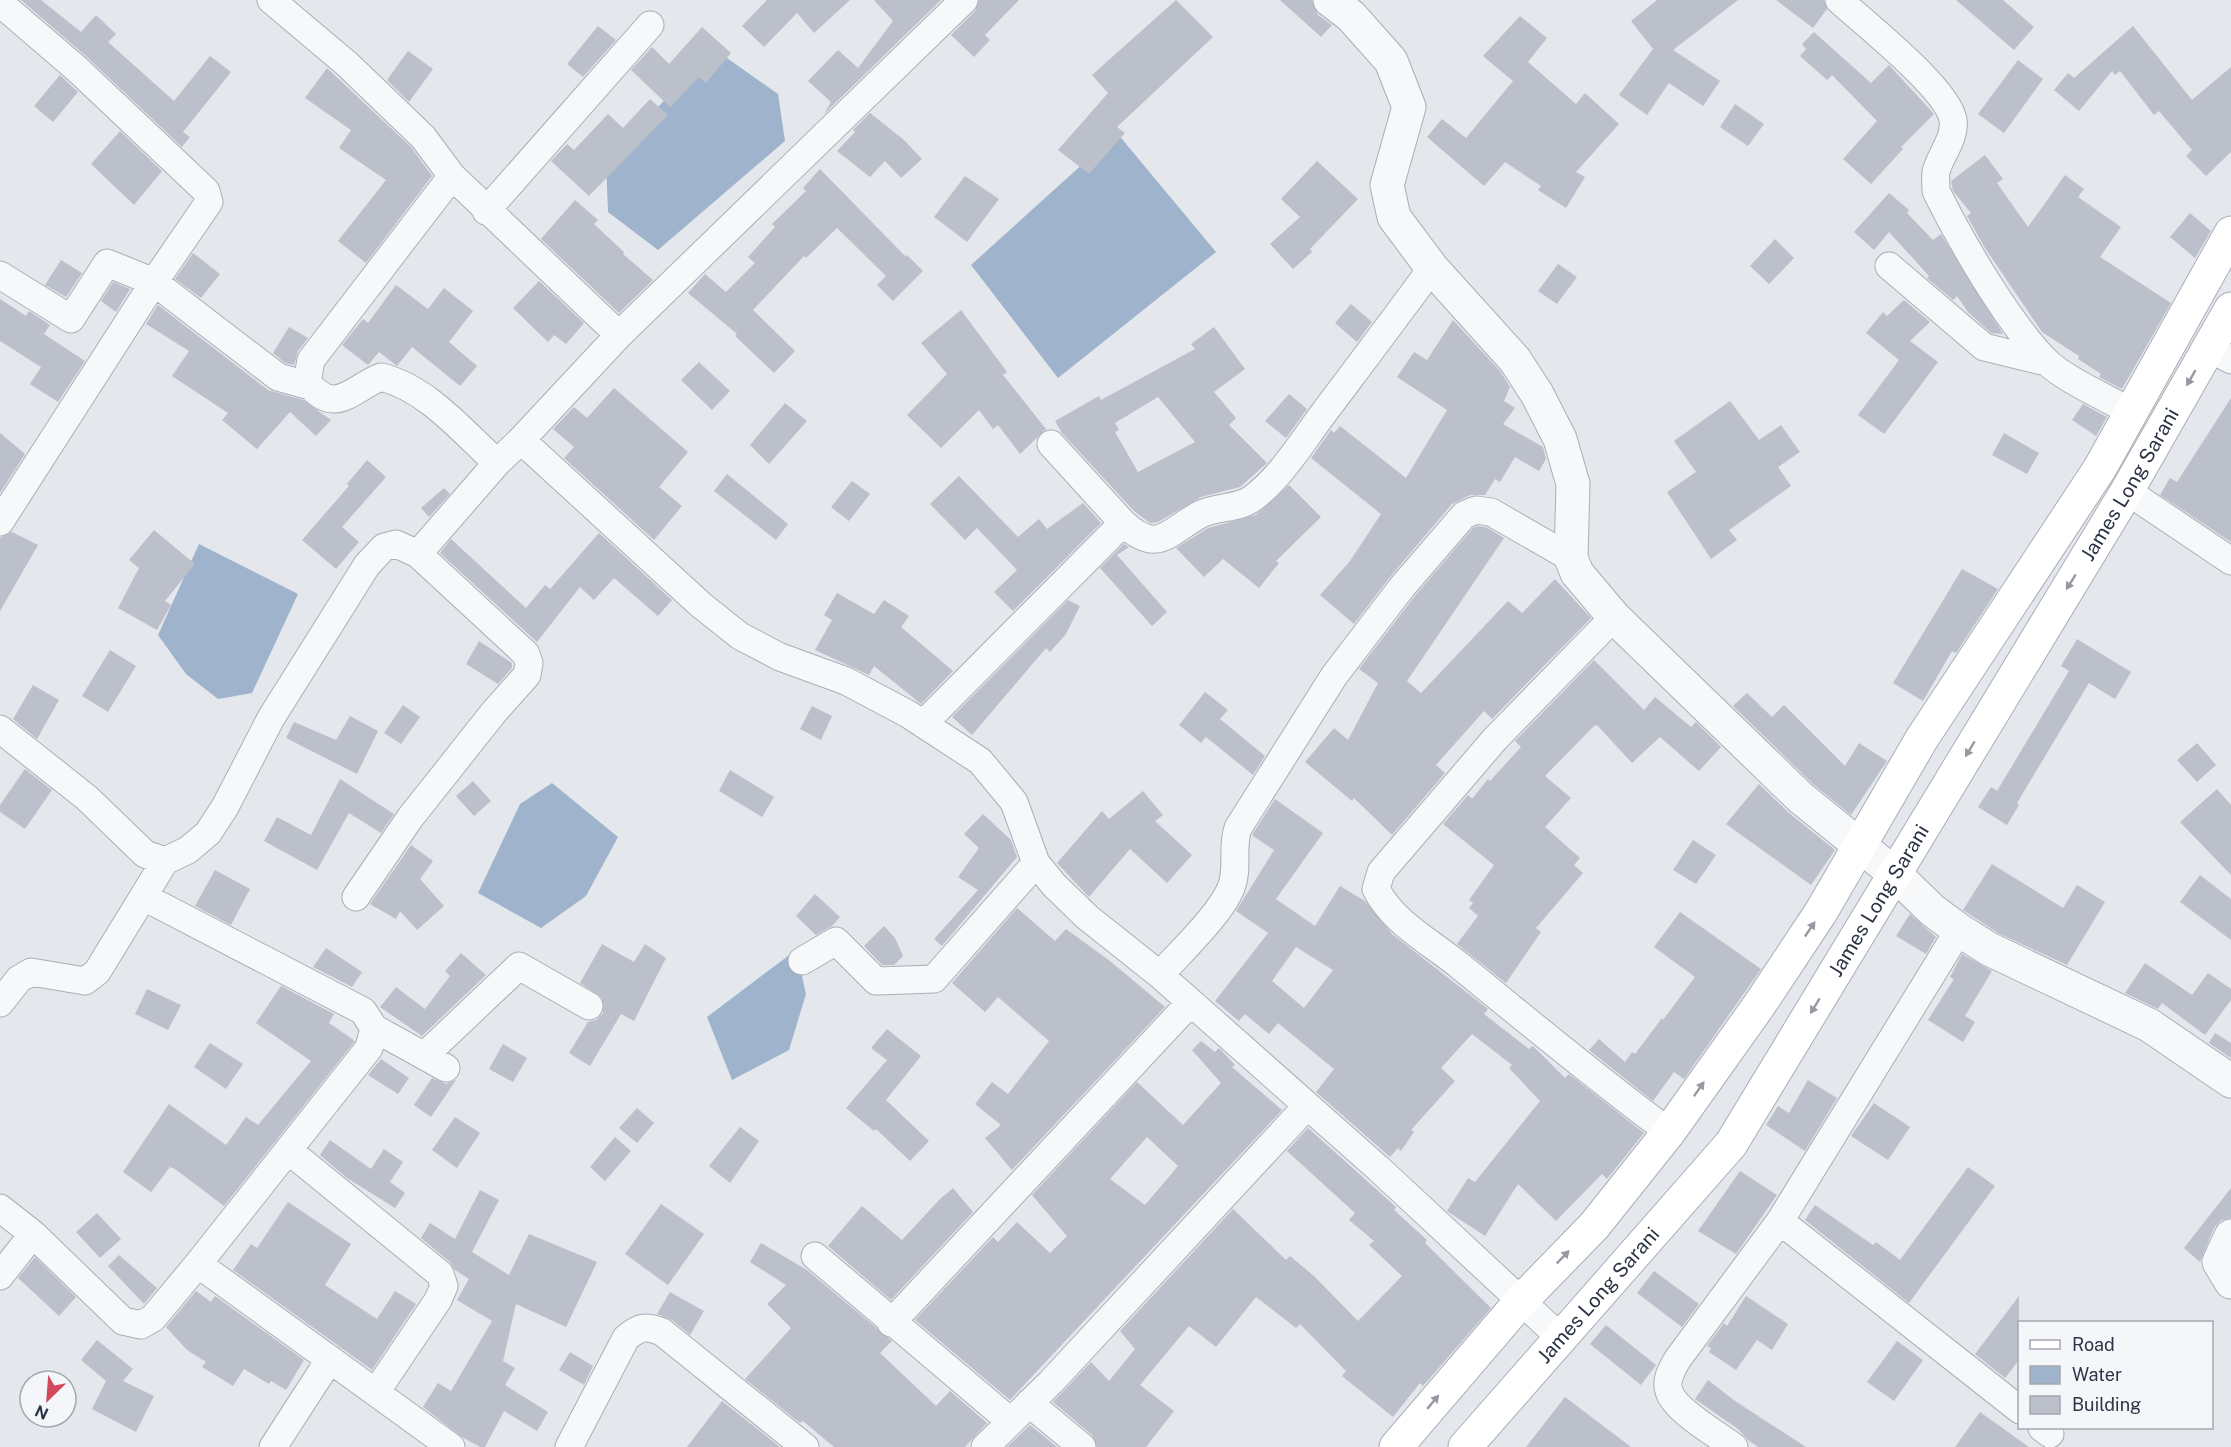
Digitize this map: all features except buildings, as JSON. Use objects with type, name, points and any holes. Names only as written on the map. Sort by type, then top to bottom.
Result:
[{"type":"main road","points":[[1396,1447],[1521,1301],[1594,1226],[1669,1132],[1821,912],[1858,844],[1921,740],[2100,468],[2231,233]]},
{"type":"main road","name":"James Long Sarani","points":[[1465,1447],[1562,1340],[1731,1144],[2127,492],[2220,354],[2231,309]]},
{"type":"street","points":[[272,0],[347,64],[423,137],[452,176],[486,211],[619,335]]},
{"type":"street","points":[[418,554],[497,463],[619,335],[964,0]]},
{"type":"street","points":[[1330,0],[1351,16],[1391,61],[1409,107],[1387,185],[1394,217],[1432,268],[1515,360],[1537,394],[1560,439],[1573,484],[1571,558],[1577,573],[1614,617],[1802,798],[1895,873],[1932,910],[1989,949],[2149,1025],[2231,1081]]},
{"type":"street","points":[[1839,0],[1914,68],[1948,104],[1953,122],[1950,139],[1936,173],[1936,191],[1996,293],[2046,362]]},
{"type":"street","points":[[0,3],[77,69],[206,191],[209,202],[154,282],[0,522]]},
{"type":"street","points":[[486,211],[650,25]]},
{"type":"street","points":[[310,386],[307,382],[311,360],[452,176]]},
{"type":"street","points":[[0,275],[71,319],[107,263],[154,282],[278,377],[310,386],[327,399],[339,399],[381,377],[399,381],[416,390],[497,463]]},
{"type":"street","points":[[1889,266],[1984,347],[2046,362],[2132,412]]},
{"type":"street","points":[[1051,444],[1123,523],[1136,534],[1150,540],[1165,539],[1200,514],[1217,507],[1251,500],[1292,456],[1432,268]]},
{"type":"street","points":[[521,440],[701,605],[740,636],[780,657],[846,681],[923,724],[980,761],[1014,802],[1036,863],[1054,885],[1087,917],[1160,975],[1387,1176],[1562,1340]]},
{"type":"street","points":[[2127,492],[2231,561]]},
{"type":"street","points":[[1160,975],[1223,903],[1236,872],[1233,843],[1238,828],[1334,676],[1402,587],[1464,515],[1476,510],[1491,512],[1571,558]]},
{"type":"street","points":[[923,724],[1123,523]]},
{"type":"street","points":[[0,1003],[19,979],[31,972],[85,981],[97,972],[165,861],[188,850],[208,833],[225,807],[271,718],[367,565],[384,547],[396,544],[418,554],[526,654],[530,663],[526,675],[416,810],[356,897]]},
{"type":"street","points":[[1614,617],[1495,739],[1381,872],[1376,889],[1382,902],[1398,918],[1463,968],[1596,1079],[1669,1132]]},
{"type":"street","points":[[0,729],[87,798],[145,854],[165,861]]},
{"type":"street","points":[[802,961],[836,941],[876,981],[934,979],[1036,863]]},
{"type":"street","points":[[144,897],[363,1011],[374,1028],[435,1062],[519,966],[589,1006]]},
{"type":"street","points":[[1734,1447],[1679,1407],[1669,1392],[1669,1376],[1677,1360],[1780,1221],[1959,930]]},
{"type":"street","points":[[891,1323],[1191,1003]]},
{"type":"street","points":[[0,1208],[33,1234],[123,1321],[141,1324],[153,1318],[198,1264],[369,1048],[374,1028]]},
{"type":"street","points":[[985,1447],[1307,1106]]},
{"type":"street","points":[[288,1150],[440,1274],[444,1286],[438,1300],[376,1392]]},
{"type":"street","points":[[1780,1221],[2018,1409]]},
{"type":"street","points":[[0,1276],[33,1234]]},
{"type":"street","points":[[2231,1236],[2219,1262],[2231,1282]]},
{"type":"street","points":[[814,1256],[891,1323],[1019,1412],[1082,1447]]},
{"type":"street","points":[[198,1264],[376,1392],[437,1443]]},
{"type":"street","points":[[569,1447],[626,1338],[638,1328],[649,1327],[662,1332],[805,1447]]},
{"type":"street","points":[[273,1447],[330,1359]]},
{"type":"water","points":[[724,56],[778,94],[785,141],[658,250],[608,212],[606,162],[696,67]]},
{"type":"water","points":[[1117,133],[1216,252],[1058,378],[971,265]]},
{"type":"water","points":[[199,544],[298,594],[252,693],[218,699],[186,674],[158,635]]},
{"type":"water","points":[[552,783],[618,837],[586,896],[541,928],[478,893],[520,804]]},
{"type":"water","points":[[796,950],[806,994],[789,1050],[732,1080],[707,1017]]}]
